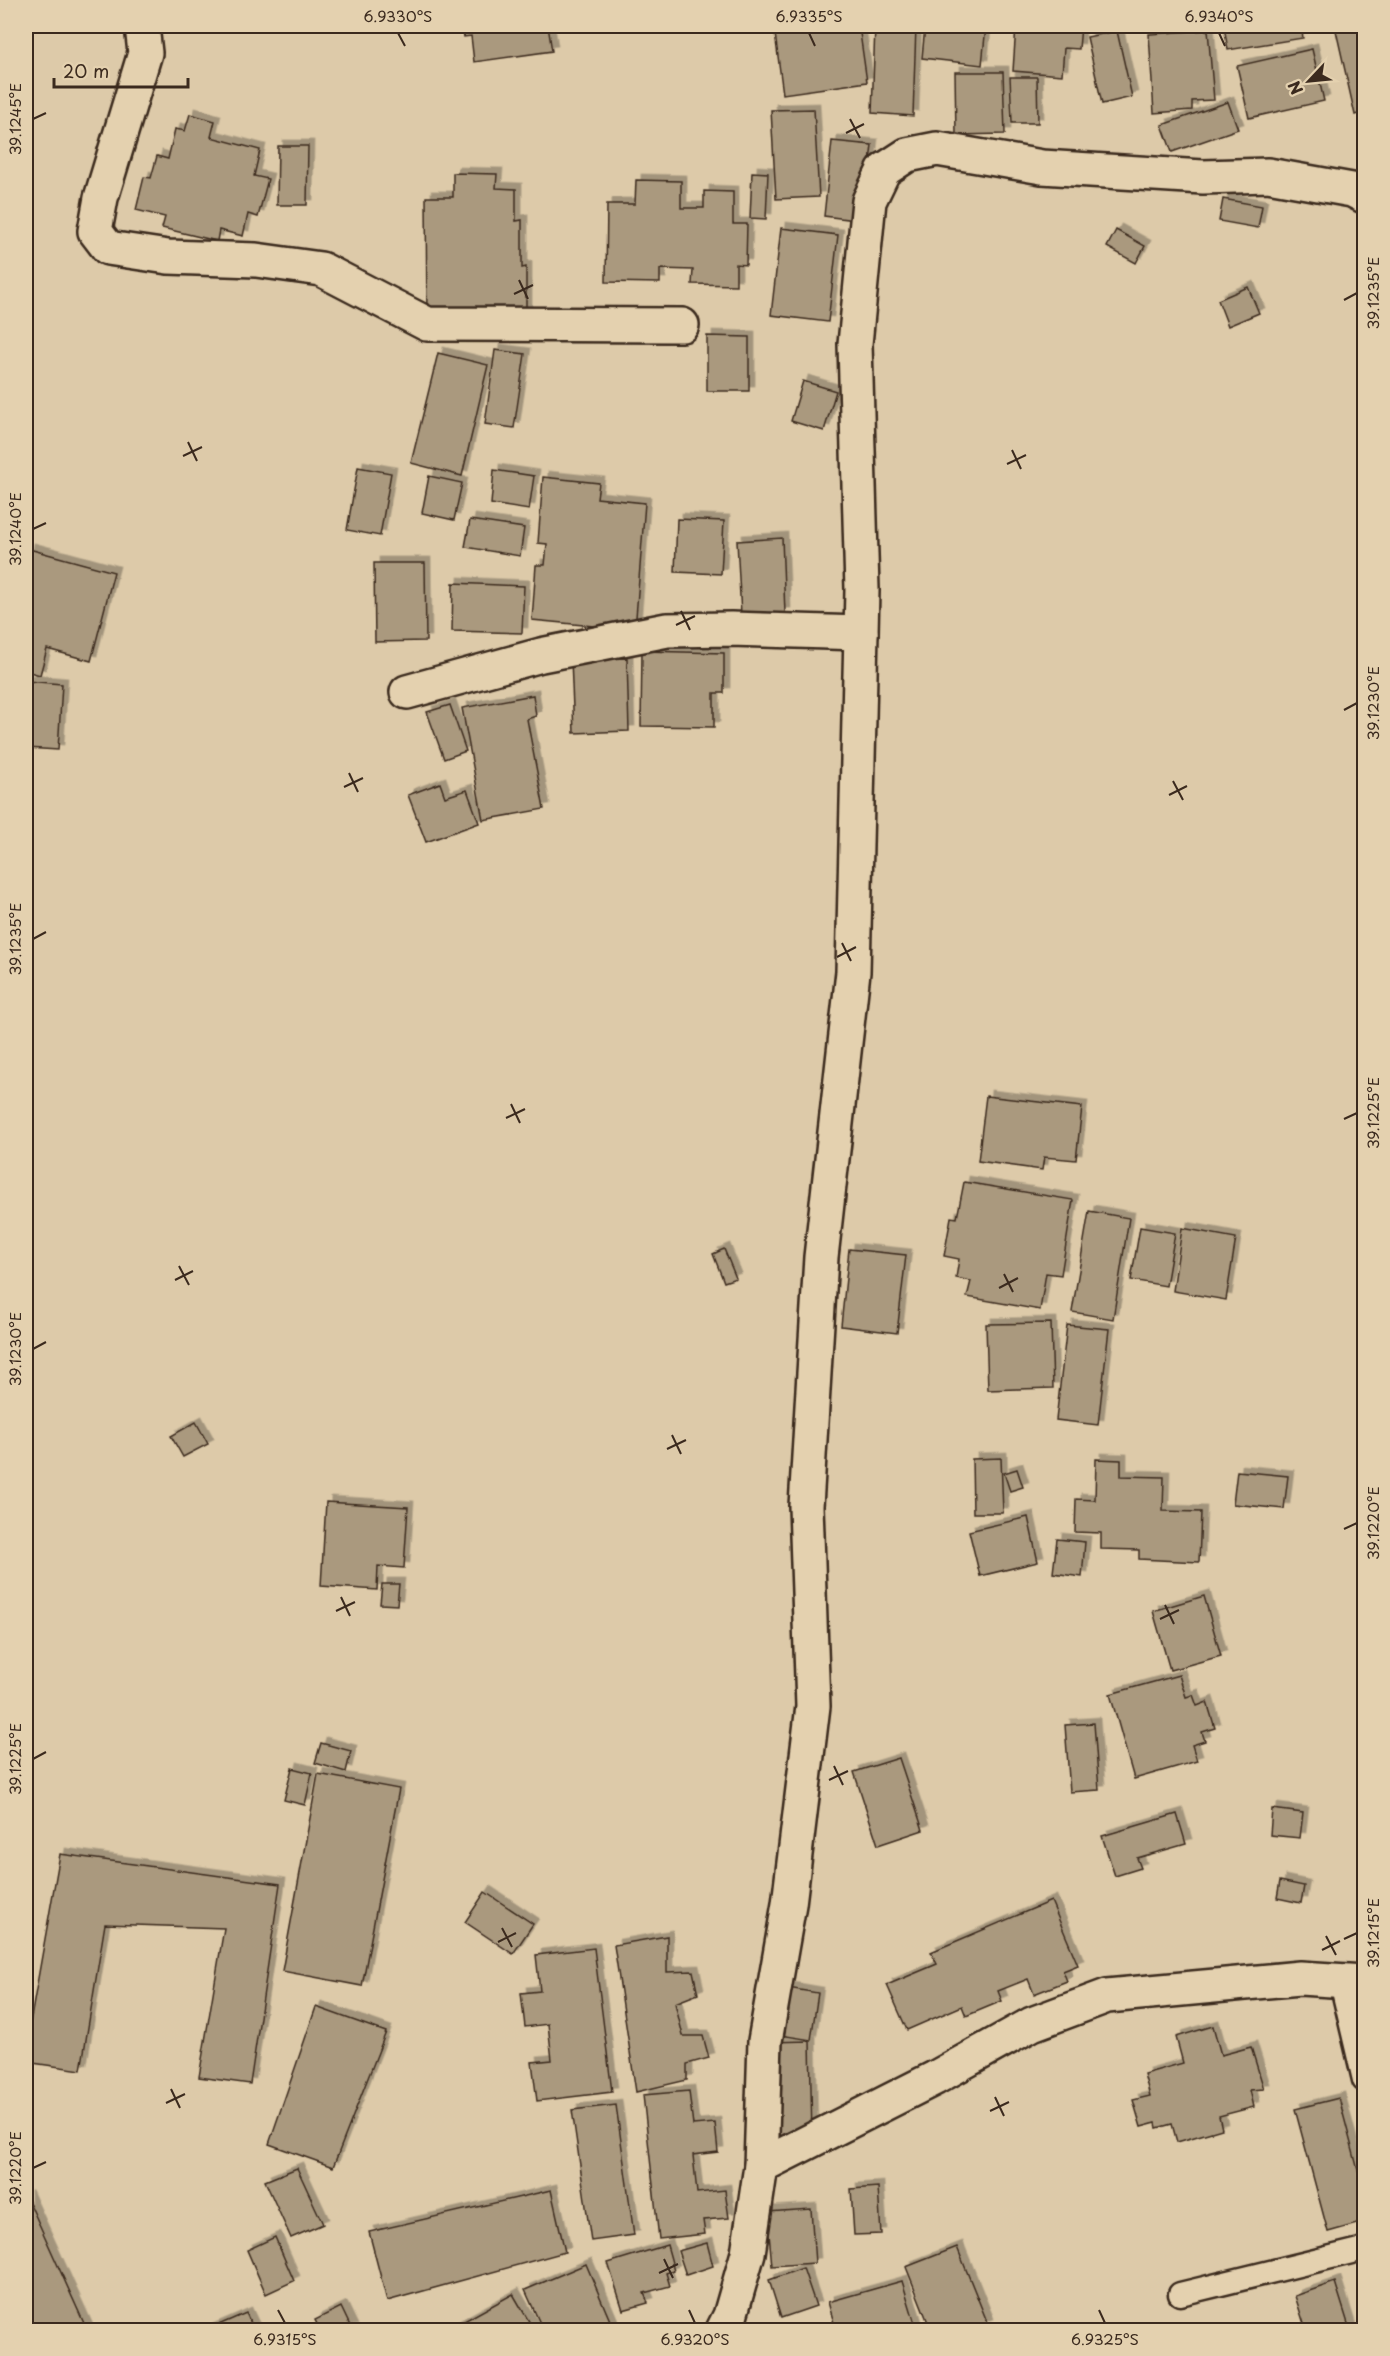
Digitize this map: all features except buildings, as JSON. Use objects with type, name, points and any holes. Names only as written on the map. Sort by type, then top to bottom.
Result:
[{"type":"street","points":[[142,26],[145,52],[101,198],[95,231],[108,248],[168,257],[256,260],[321,269],[427,324],[682,325]]},
{"type":"street","points":[[723,2331],[730,2316],[748,2253],[761,2166],[765,2041],[789,1904],[813,1706],[806,1506],[821,1257],[853,972],[862,590],[855,344],[869,201],[884,170],[907,155],[937,149],[1042,167],[1203,177],[1268,175],[1352,190],[1365,196]]},
{"type":"street","points":[[407,692],[541,655],[667,630],[731,629],[861,633]]},
{"type":"street","points":[[761,2166],[935,2078],[1032,2024],[1107,1996],[1300,1978],[1353,1982]]},
{"type":"lane","points":[[1353,1982],[1365,2080]]},
{"type":"lane","points":[[1180,2294],[1365,2249]]}]
